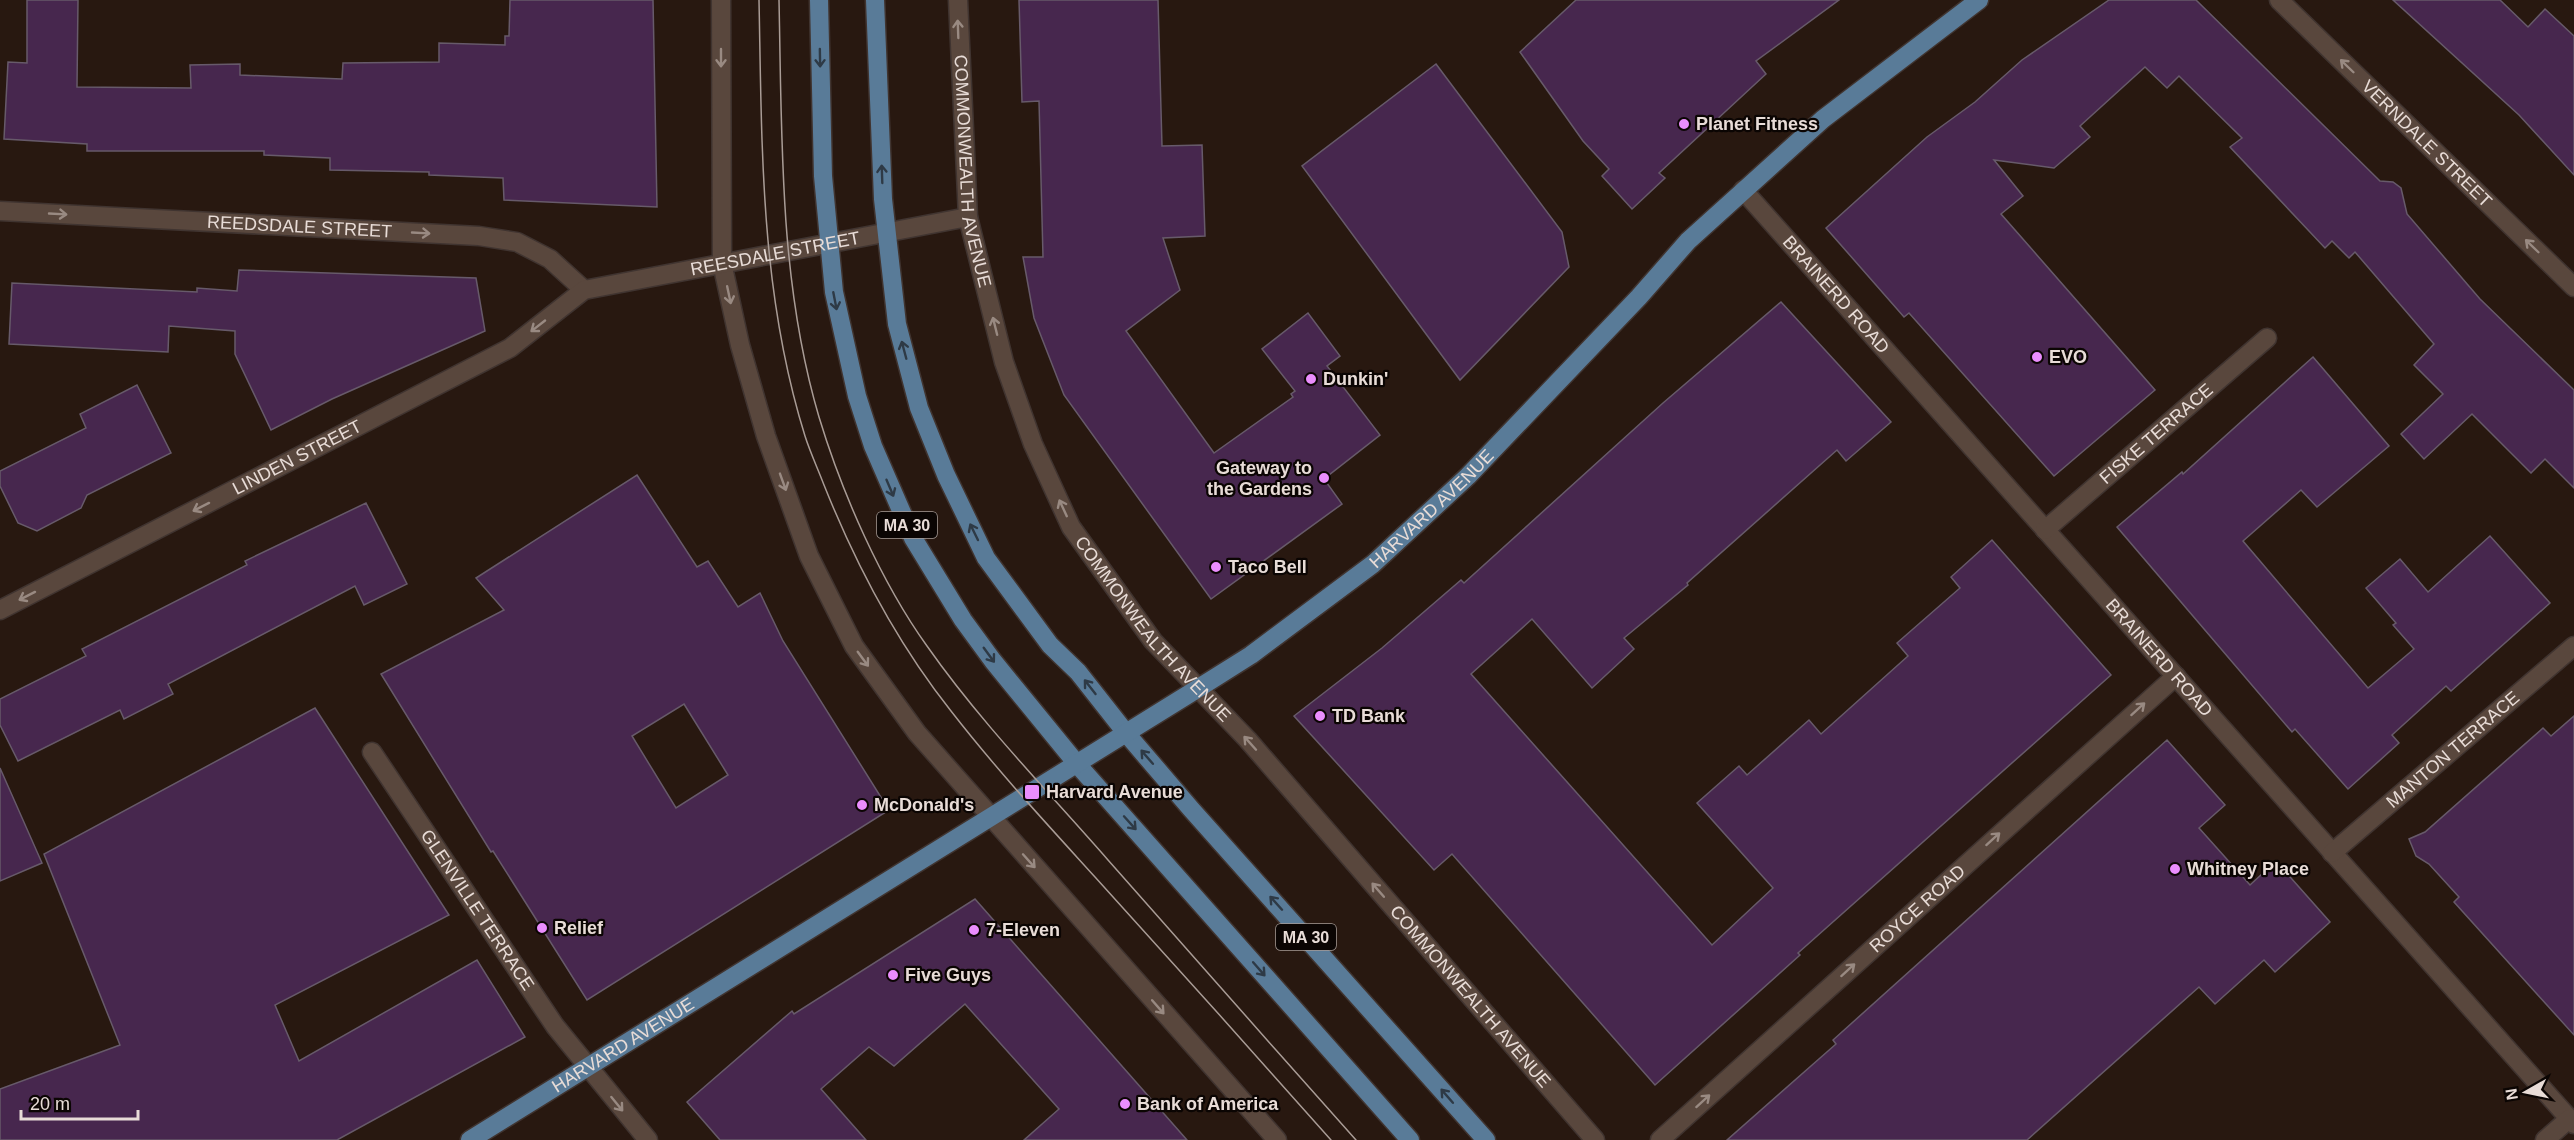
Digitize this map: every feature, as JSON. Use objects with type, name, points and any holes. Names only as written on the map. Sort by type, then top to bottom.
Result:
[{"type":"main road","name":"MA 30","points":[[819,0],[823,176],[834,292],[857,396],[873,446],[913,538],[963,620],[993,662],[1077,764],[1410,1140]]},
{"type":"main road","name":"MA 30","points":[[875,0],[886,232],[897,324],[919,408],[946,475],[986,558],[1050,645],[1078,672],[1126,733],[1486,1140]]},
{"type":"main road","name":"HARVARD AVENUE","points":[[470,1140],[1251,655],[1373,564],[1428,514],[1558,382],[1688,241],[1823,119],[1979,0]]},
{"type":"street","points":[[721,0],[722,263],[740,345],[766,436],[809,556],[854,646],[917,733],[1276,1140]]},
{"type":"street","name":"COMMONWEALTH AVENUE","points":[[958,0],[968,217],[1004,362],[1033,444],[1071,527],[1153,641],[1248,740],[1595,1140]]},
{"type":"street","name":"VERNDALE STREET","points":[[2279,0],[2574,287]]},
{"type":"street","name":"BRAINERD ROAD","points":[[1743,190],[2572,1121]]},
{"type":"street","name":"REEDSDALE STREET","points":[[0,211],[479,236],[517,242],[550,259],[584,290]]},
{"type":"street","name":"REESDALE STREET","points":[[584,290],[968,217]]},
{"type":"street","name":"LINDEN STREET","points":[[0,610],[510,348],[584,290]]},
{"type":"street","name":"FISKE TERRACE","points":[[2045,530],[2267,338]]},
{"type":"street","name":"MANTON TERRACE","points":[[2332,853],[2574,646]]},
{"type":"street","name":"ROYCE ROAD","points":[[1660,1140],[2176,676]]},
{"type":"street","name":"GLENVILLE TERRACE","points":[[372,752],[555,1026],[648,1140]]},
{"type":"street","points":[[2545,1140],[2572,1121]]},
{"type":"building","points":[[27,0],[78,0],[77,87],[191,88],[190,65],[240,64],[240,75],[342,79],[343,63],[439,62],[439,43],[505,45],[505,36],[509,36],[510,0],[653,0],[657,207],[504,200],[503,178],[429,175],[429,172],[330,170],[330,158],[264,155],[264,151],[87,151],[87,144],[4,139],[8,62],[27,63]]},
{"type":"building","points":[[1019,0],[1158,0],[1162,146],[1202,145],[1205,236],[1163,238],[1180,290],[1126,331],[1214,453],[1293,397],[1291,394],[1295,391],[1262,349],[1308,313],[1340,356],[1327,366],[1380,435],[1324,479],[1342,504],[1211,599],[1064,395],[1034,318],[1023,257],[1043,257],[1039,101],[1022,102]]},
{"type":"building","points":[[1576,0],[1839,0],[1756,61],[1766,74],[1659,173],[1665,178],[1632,209],[1602,176],[1609,169],[1583,141],[1520,52]]},
{"type":"building","points":[[2109,0],[2196,0],[2380,181],[2393,182],[2401,188],[2407,214],[2480,299],[2574,390],[2574,488],[2545,459],[2531,473],[2472,414],[2424,459],[2401,434],[2443,394],[2414,365],[2434,344],[2355,252],[2349,258],[2332,241],[2325,248],[2230,147],[2242,138],[2179,76],[2167,88],[2145,67],[2080,126],[2090,137],[2054,168],[1994,160],[2023,196],[2001,214],[2155,390],[2054,476],[1909,313],[1904,317],[1826,228],[1927,137],[1975,102],[2022,60]]},
{"type":"building","points":[[2393,0],[2500,0],[2528,27],[2545,9],[2574,36],[2574,175],[2519,115]]},
{"type":"building","points":[[1436,64],[1562,232],[1569,267],[1460,380],[1302,166]]},
{"type":"building","points":[[239,270],[476,278],[485,331],[332,399],[271,430],[235,354],[235,331],[169,326],[168,352],[9,344],[12,283],[197,292],[197,288],[237,291]]},
{"type":"building","points":[[1781,302],[1891,422],[1846,461],[1837,450],[1687,583],[1688,585],[1624,638],[1634,649],[1592,688],[1532,619],[1471,674],[1712,945],[1773,888],[1697,803],[1739,766],[1747,775],[1809,720],[1821,734],[1908,656],[1897,643],[1960,588],[1951,577],[1992,540],[2111,675],[1798,953],[1800,955],[1655,1085],[1452,854],[1434,870],[1294,716],[1382,648],[1461,580],[1464,583],[1663,403]]},
{"type":"building","points":[[2313,357],[2389,446],[2317,507],[2301,490],[2243,541],[2368,688],[2414,649],[2393,625],[2396,623],[2366,588],[2400,559],[2428,592],[2490,536],[2550,603],[2451,691],[2446,686],[2392,735],[2399,743],[2348,789],[2295,729],[2292,732],[2117,527],[2182,472],[2183,474]]},
{"type":"building","points":[[137,385],[171,453],[87,495],[81,508],[37,531],[18,523],[0,486],[0,471],[86,428],[80,414]]},
{"type":"building","points":[[637,475],[697,567],[708,561],[738,607],[760,593],[783,641],[889,810],[587,1000],[493,851],[491,852],[381,674],[504,610],[476,578]],"holes":[[[684,704],[728,775],[676,808],[632,736]]]},
{"type":"building","points":[[366,503],[407,584],[364,605],[355,586],[168,684],[173,694],[124,719],[120,710],[18,761],[0,725],[0,699],[86,656],[82,649],[247,565],[245,561]]},
{"type":"building","points":[[315,708],[449,915],[275,1005],[299,1061],[477,960],[525,1037],[337,1140],[0,1140],[0,1089],[120,1045],[44,854]]},
{"type":"building","points":[[2574,716],[2574,1035],[2454,902],[2459,897],[2429,864],[2416,856],[2409,839],[2425,832],[2543,728],[2551,736]]},
{"type":"building","points":[[2167,740],[2225,805],[2199,828],[2250,885],[2276,861],[2330,922],[2275,972],[2264,960],[2215,1004],[2199,987],[2027,1140],[1727,1140],[1836,1044],[1833,1040]]},
{"type":"building","points":[[0,768],[42,863],[0,881]]},
{"type":"building","points":[[975,899],[1187,1140],[1024,1140],[1059,1109],[965,1004],[894,1066],[869,1047],[821,1089],[866,1140],[720,1140],[687,1102],[792,1011],[794,1014]]},
{"type":"tram line","points":[[759,0],[766,220],[779,328],[790,382],[807,442],[836,515],[864,574],[896,631],[931,685],[986,754],[1331,1140]]},
{"type":"tram line","points":[[779,0],[782,158],[796,315],[819,417],[839,476],[864,536],[910,621],[969,702],[1356,1140]]},
{"type":"place","name":"Planet Fitness","points":[[1684,124]]},
{"type":"place","name":"EVO","points":[[2037,357]]},
{"type":"place","name":"Dunkin'","points":[[1311,379]]},
{"type":"place","name":"Gateway to the Gardens","points":[[1324,478]]},
{"type":"place","name":"Taco Bell","points":[[1216,567]]},
{"type":"place","name":"TD Bank","points":[[1320,716]]},
{"type":"place","name":"Harvard Avenue","points":[[1032,792]]},
{"type":"place","name":"McDonald's","points":[[862,805]]},
{"type":"place","name":"Whitney Place","points":[[2175,869]]},
{"type":"place","name":"Relief","points":[[542,928]]},
{"type":"place","name":"7-Eleven","points":[[974,930]]},
{"type":"place","name":"Five Guys","points":[[893,975]]},
{"type":"place","name":"Bank of America","points":[[1125,1104]]}]
